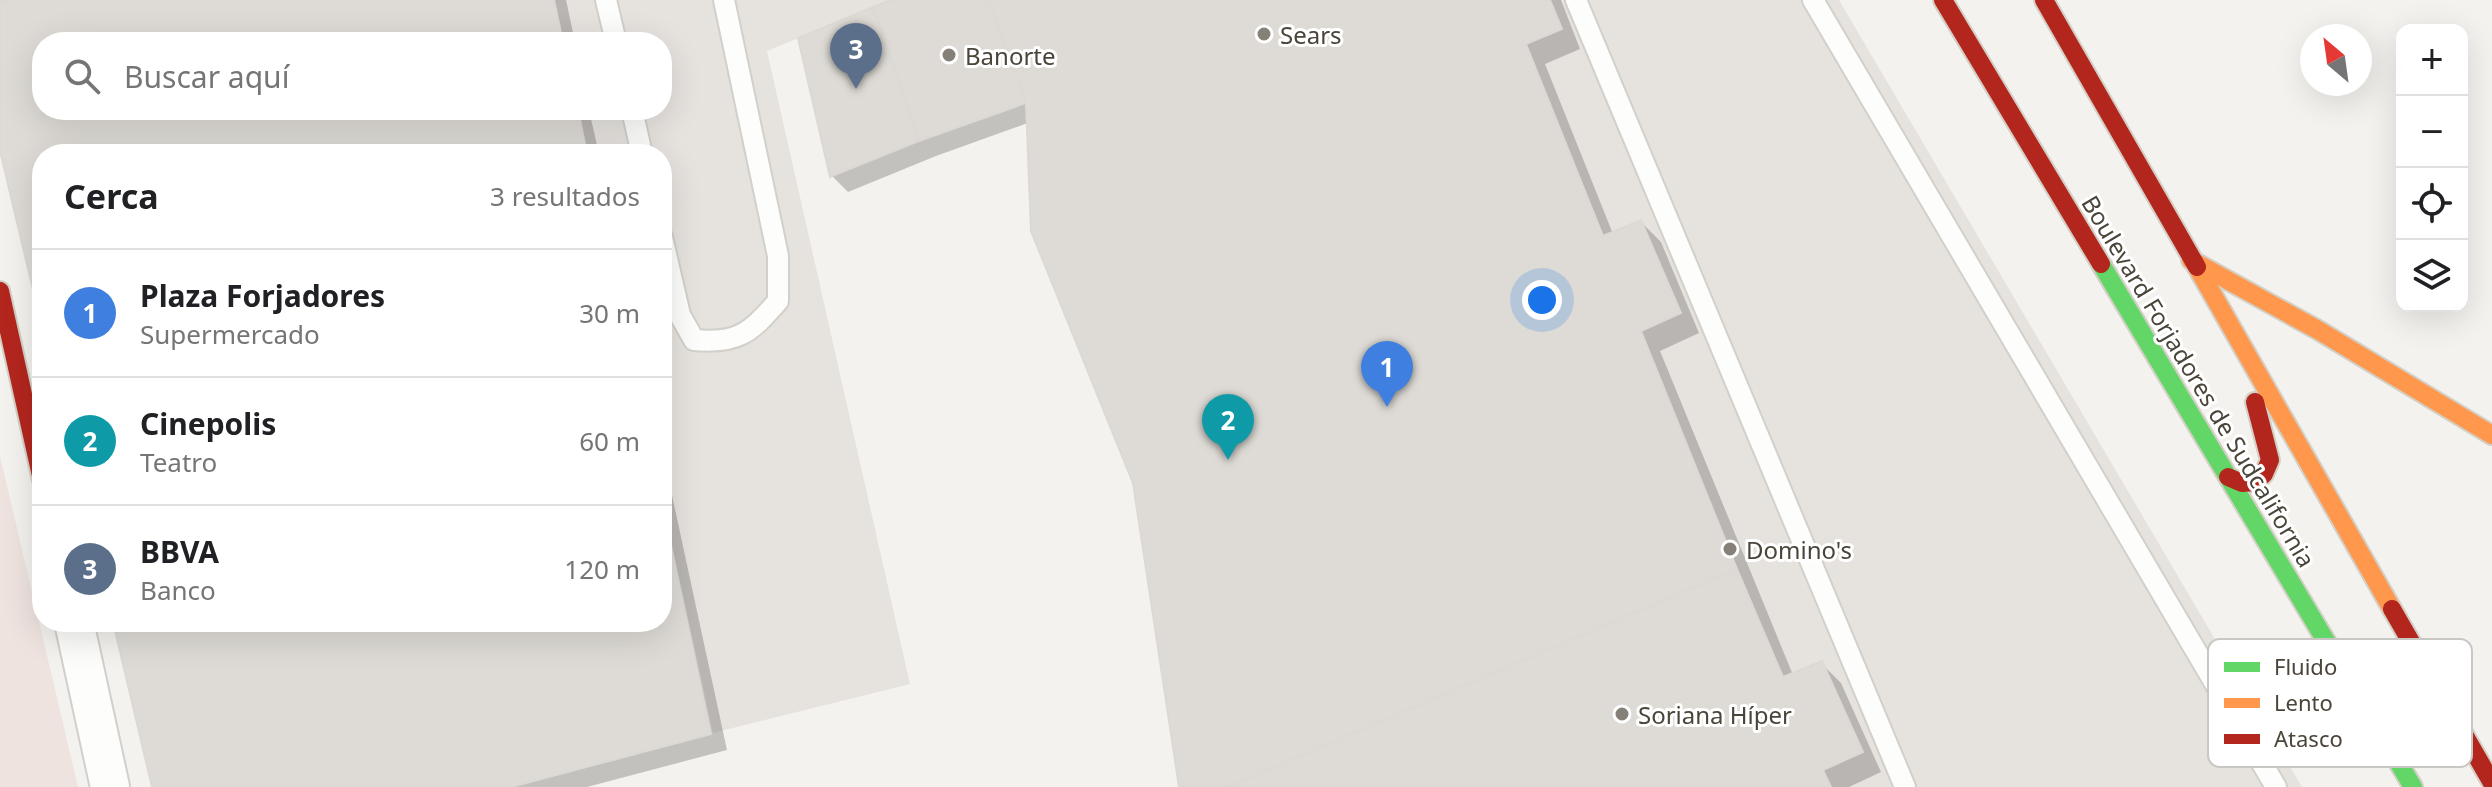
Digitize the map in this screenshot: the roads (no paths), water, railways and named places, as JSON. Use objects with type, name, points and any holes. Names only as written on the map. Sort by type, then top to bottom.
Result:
[{"type":"main road","name":"Boulevard Forjadores de Sudcalifornia","points":[[1943,0],[2323,639]]},
{"type":"main road","name":"Boulevard Forjadores de Sudcalifornia","points":[[2044,0],[2408,639]]},
{"type":"main road","points":[[2191,260],[2484,420]]},
{"type":"main road","points":[[0,291],[32,435]]},
{"type":"main road","points":[[2228,477],[2239,484],[2260,480],[2269,468],[2270,460],[2244,353]]},
{"type":"main road","name":"Boulevard Forjadores de Sudcalifornia","points":[[2472,750],[2492,783]]},
{"type":"main road","points":[[2472,751],[2475,755]]},
{"type":"main road","name":"Boulevard Forjadores de Sudcalifornia","points":[[2401,767],[2413,787]]},
{"type":"street","points":[[76,632],[110,787]]},
{"type":"lane","points":[[606,0],[614,32]]},
{"type":"lane","points":[[672,280],[680,315],[694,340],[736,339],[756,326],[778,301],[778,256],[724,0]]},
{"type":"lane","points":[[1576,0],[1905,787]]},
{"type":"lane","points":[[1813,0],[2208,671]]},
{"type":"lane","points":[[634,120],[640,144]]},
{"type":"lane","points":[[2264,767],[2276,787]]},
{"type":"place","name":"Sears","points":[[1264,34]]},
{"type":"place","name":"Banorte","points":[[949,55]]},
{"type":"place","name":"BBVA","points":[[856,89]]},
{"type":"place","name":"Plaza Forjadores","points":[[1387,407]]},
{"type":"place","name":"Cinepolis","points":[[1228,460]]},
{"type":"place","name":"Domino's","points":[[1730,549]]},
{"type":"place","name":"Soriana Híper","points":[[1622,714]]}]
